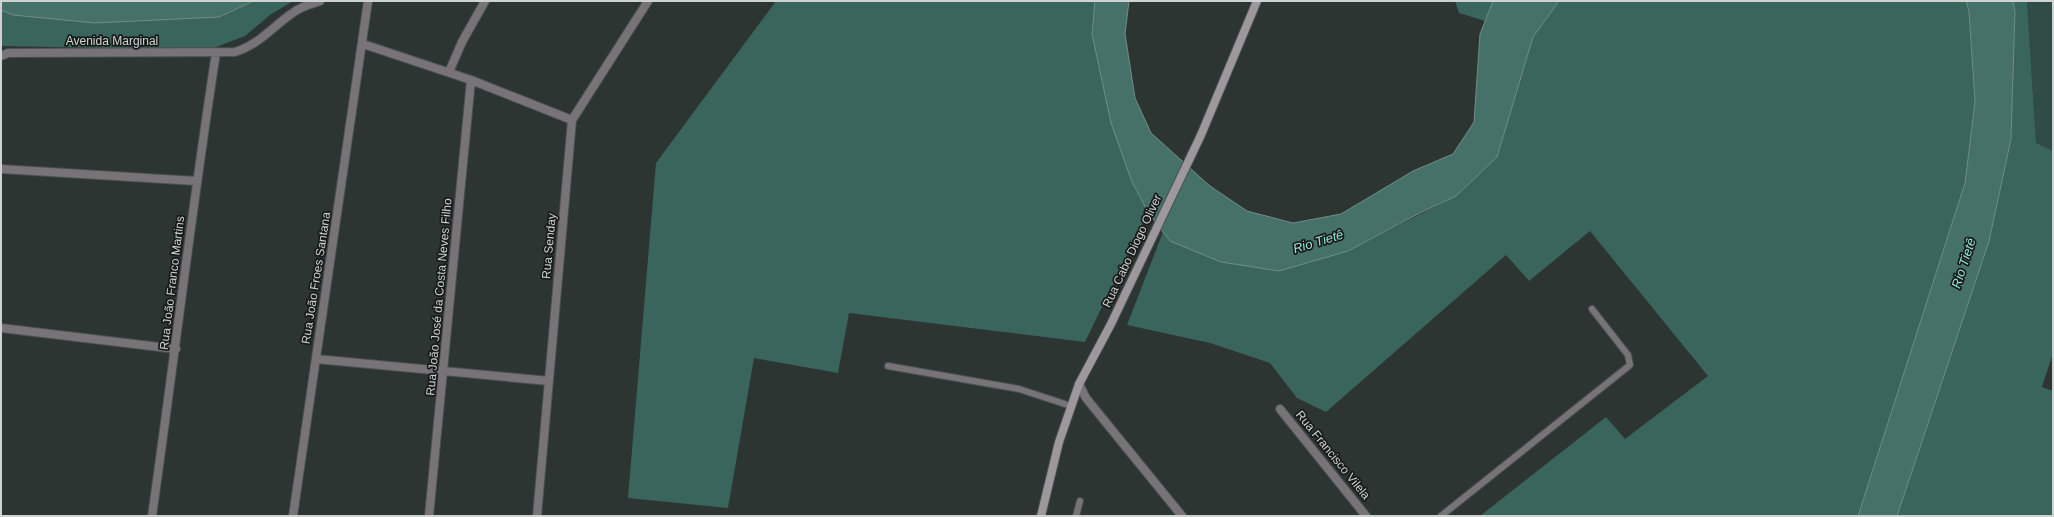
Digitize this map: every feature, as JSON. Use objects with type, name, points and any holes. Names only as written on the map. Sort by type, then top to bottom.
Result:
[{"type":"main road","name":"Rua Cabo Diogo Oliver","points":[[1041,516],[1059,442],[1078,384],[1111,324],[1142,254],[1201,135],[1257,1]]},
{"type":"street","name":"Avenida Marginal","points":[[5,54],[235,52],[247,48],[259,41],[294,11],[320,1]]},
{"type":"street","name":"Rua João Froes Santana","points":[[294,516],[368,1]]},
{"type":"street","points":[[449,72],[462,42],[485,1]]},
{"type":"street","name":"Rua Senday","points":[[537,516],[572,120],[648,1]]},
{"type":"street","points":[[363,44],[449,72],[572,120]]},
{"type":"street","name":"Rua João Franco Martins","points":[[152,516],[176,349],[196,182],[216,53]]},
{"type":"street","name":"Rua João José da Costa Neves Filho","points":[[429,516],[471,80]]},
{"type":"street","points":[[1,170],[196,182]]},
{"type":"street","points":[[1,328],[176,349]]},
{"type":"street","points":[[316,359],[549,381]]},
{"type":"street","points":[[1078,384],[1086,398],[1182,516]]},
{"type":"street","name":"Rua Francisco Vilela","points":[[1280,409],[1366,516]]},
{"type":"lane","points":[[1441,516],[1630,365],[1628,355],[1592,309]]},
{"type":"lane","points":[[888,366],[1019,389],[1071,406]]},
{"type":"lane","points":[[1076,516],[1080,500]]},
{"type":"shaded area","points":[[256,1],[293,1],[270,15],[245,36],[208,50],[1,46],[1,10],[13,15],[219,17]]},
{"type":"shaded area","points":[[776,1],[1095,1],[1092,34],[1132,182],[1148,212],[1085,342],[849,313],[838,373],[754,358],[728,508],[628,498],[656,163]]},
{"type":"shaded area","points":[[1455,1],[1493,1],[1485,21],[1459,13]]},
{"type":"shaded area","points":[[1559,1],[1966,1],[1969,11],[1975,102],[1965,183],[1858,516],[1480,516],[1606,417],[1625,439],[1708,376],[1590,231],[1529,281],[1506,255],[1326,412],[1297,398],[1270,363],[1210,343],[1127,325],[1163,232],[1170,241],[1348,251],[1456,196],[1497,157],[1533,37]]},
{"type":"shaded area","points":[[2013,1],[2027,1],[2036,143],[2053,151],[2053,353],[2042,387],[2053,391],[2053,516],[1897,516],[1989,241],[2011,139],[2015,12]]},
{"type":"shaded area","points":[[2027,1],[2053,1],[2053,151],[2036,143]]},
{"type":"water","points":[[1,1],[254,1],[219,17],[95,23],[13,15],[1,10]]},
{"type":"water","name":"Rio Tietê","points":[[1095,1],[1129,1],[1125,34],[1135,98],[1151,133],[1210,186],[1247,211],[1293,223],[1341,214],[1413,171],[1453,154],[1474,122],[1480,34],[1493,1],[1559,1],[1533,37],[1497,157],[1456,196],[1348,251],[1279,271],[1221,262],[1170,241],[1148,212],[1132,182],[1111,123],[1092,34]]},
{"type":"water","name":"Rio Tietê","points":[[1966,1],[2013,1],[2015,12],[2011,139],[1989,241],[1897,516],[1858,516],[1965,183],[1975,102],[1969,11]]}]
